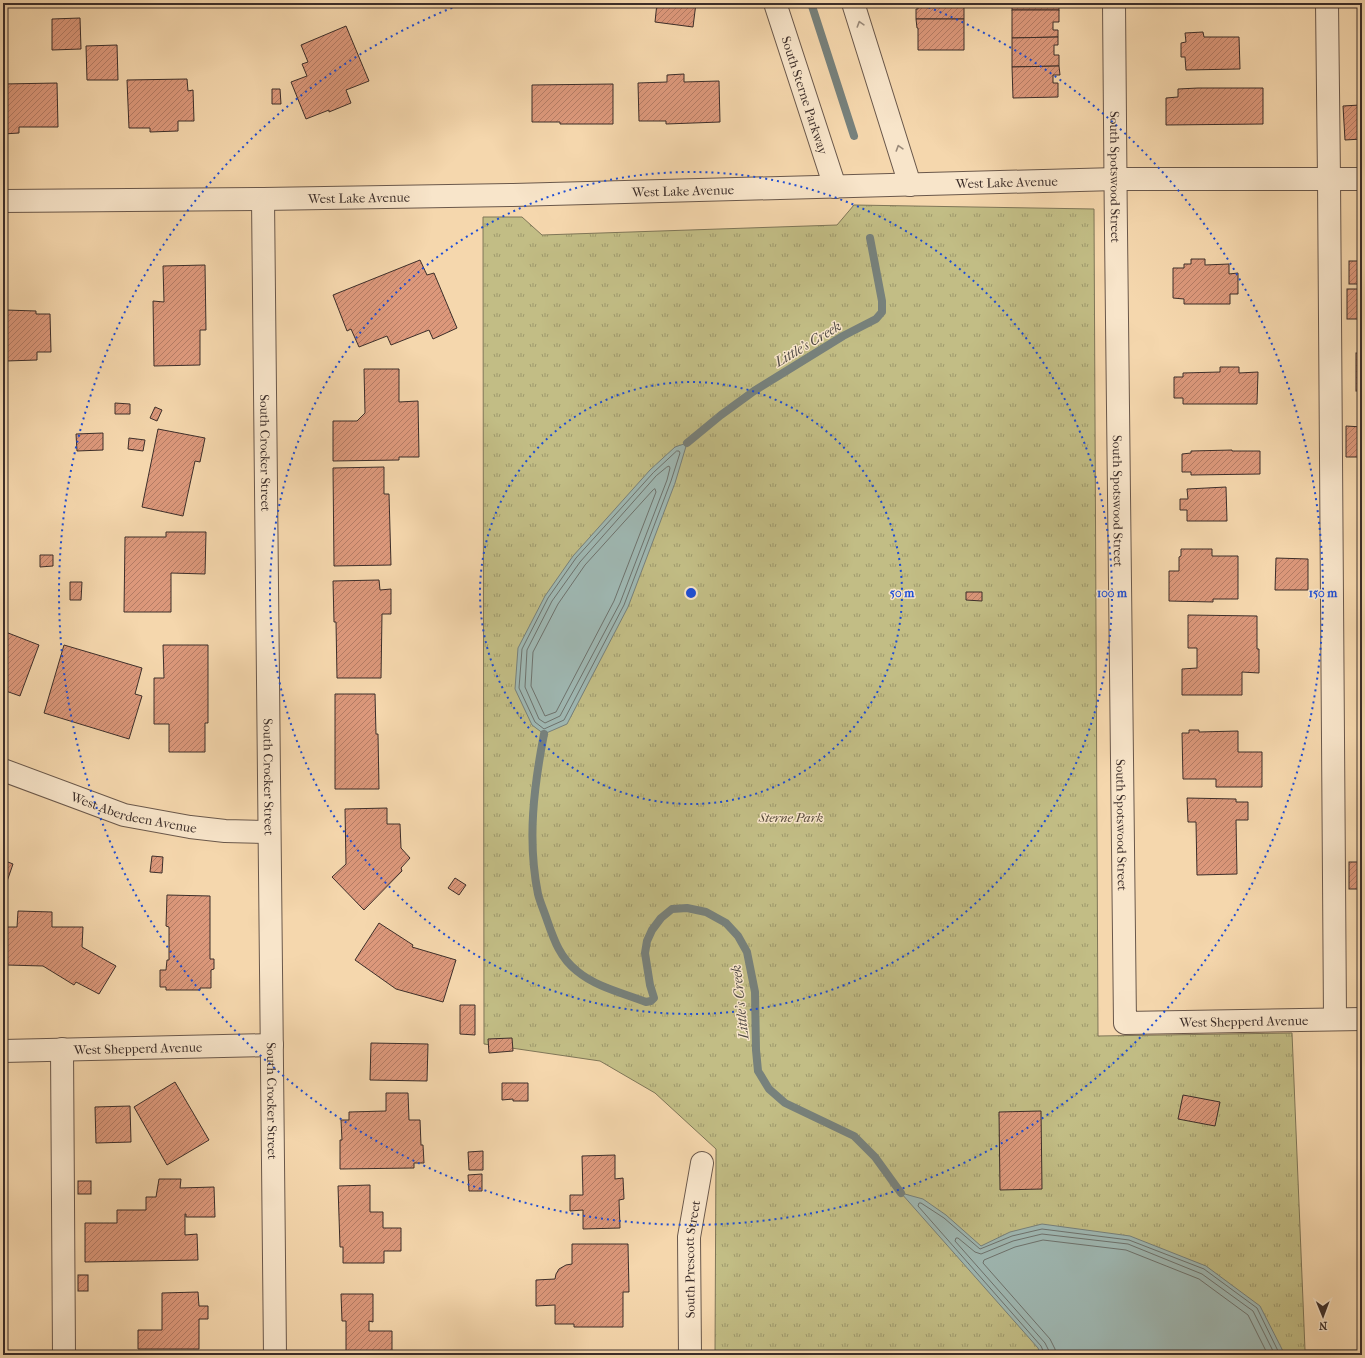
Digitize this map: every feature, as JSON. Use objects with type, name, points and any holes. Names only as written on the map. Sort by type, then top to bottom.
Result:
[{"type":"street","name":"South Sterne Parkway","points":[[775,3],[835,187]]},
{"type":"street","points":[[853,3],[910,185]]},
{"type":"street","name":"South Spotswood Street","points":[[1114,3],[1119,455],[1118,576],[1125,1023]]},
{"type":"street","points":[[1327,3],[1335,1019]]},
{"type":"street","name":"West Lake Avenue","points":[[3,201],[504,196],[1116,179],[1362,179]]},
{"type":"street","name":"South Crocker Street","points":[[263,199],[275,1355]]},
{"type":"street","name":"West Aberdeen Avenue","points":[[3,770],[124,815],[190,827],[225,831],[269,832]]},
{"type":"street","name":"West Shepperd Avenue","points":[[1125,1023],[1362,1019]]},
{"type":"street","name":"West Shepperd Avenue","points":[[3,1051],[272,1045]]},
{"type":"street","points":[[62,1049],[64,1355]]},
{"type":"street","name":"South Prescott Street","points":[[690,1355],[689,1237],[702,1164]]},
{"type":"green space","name":"Sterne Park","points":[[854,205],[1094,209],[1098,1036],[1292,1033],[1305,1350],[1362,1350],[1362,1355],[715,1355],[716,1149],[655,1093],[600,1061],[484,1044],[483,217],[522,217],[542,235],[837,225]]},
{"type":"water","points":[[687,443],[675,483],[628,607],[567,724],[544,734],[532,725],[515,689],[518,648],[545,596],[573,556],[650,470],[675,447]]},
{"type":"water","points":[[901,1193],[923,1199],[946,1215],[981,1246],[1010,1232],[1042,1224],[1130,1236],[1206,1266],[1260,1306],[1285,1355],[1041,1355],[1038,1348]]},
{"type":"building","points":[[657,3],[696,3],[693,27],[655,22]]},
{"type":"building","points":[[918,3],[964,3],[964,19],[916,19],[916,9],[918,9]]},
{"type":"building","points":[[1012,3],[1059,3],[1059,10],[1012,10]]},
{"type":"building","points":[[1180,3],[1221,3],[1180,5]]},
{"type":"building","points":[[1230,3],[1244,3],[1244,7],[1230,7]]},
{"type":"building","points":[[1259,3],[1307,3],[1308,6],[1259,7]]},
{"type":"building","points":[[1012,10],[1059,10],[1059,22],[1053,22],[1053,30],[1058,30],[1058,37],[1012,38]]},
{"type":"building","points":[[80,18],[81,49],[52,50],[52,19]]},
{"type":"building","points":[[916,19],[964,19],[964,50],[918,50],[918,28]]},
{"type":"building","points":[[346,26],[369,81],[346,90],[351,103],[306,119],[291,82],[307,76],[302,64],[308,62],[301,45]]},
{"type":"building","points":[[1203,32],[1204,37],[1239,37],[1240,69],[1186,70],[1185,57],[1181,57],[1181,43],[1186,42],[1185,33]]},
{"type":"building","points":[[1058,37],[1058,45],[1054,45],[1054,55],[1059,55],[1059,66],[1012,67],[1012,38]]},
{"type":"building","points":[[117,45],[118,80],[87,80],[86,46]]},
{"type":"building","points":[[1059,66],[1060,75],[1053,75],[1053,83],[1058,83],[1058,97],[1013,98],[1012,67]]},
{"type":"building","points":[[684,74],[684,82],[719,81],[720,122],[666,124],[666,121],[639,121],[638,83],[667,82],[667,75]]},
{"type":"building","points":[[187,79],[188,91],[193,90],[194,121],[178,121],[178,131],[150,132],[150,128],[129,128],[127,80]]},
{"type":"building","points":[[57,83],[58,127],[19,127],[19,133],[3,134],[3,84]]},
{"type":"building","points":[[613,84],[613,124],[560,124],[560,122],[532,122],[532,85]]},
{"type":"building","points":[[1263,88],[1263,124],[1166,125],[1166,98],[1178,97],[1178,89]]},
{"type":"building","points":[[272,89],[280,89],[281,104],[272,104]]},
{"type":"building","points":[[1360,105],[1360,112],[1362,112],[1362,139],[1345,140],[1343,106]]},
{"type":"building","points":[[1191,259],[1205,259],[1205,265],[1229,264],[1229,274],[1238,273],[1238,294],[1230,294],[1230,304],[1184,304],[1184,299],[1173,298],[1173,268],[1184,268],[1184,264],[1191,264]]},
{"type":"building","points":[[420,260],[427,275],[434,273],[457,328],[433,339],[429,330],[391,345],[387,336],[359,347],[351,329],[347,331],[333,295]]},
{"type":"building","points":[[1349,261],[1362,261],[1362,284],[1349,284]]},
{"type":"building","points":[[205,265],[206,330],[200,330],[200,365],[154,366],[153,301],[164,302],[163,266]]},
{"type":"building","points":[[1347,289],[1362,289],[1362,319],[1347,319]]},
{"type":"building","points":[[6,310],[36,311],[36,314],[50,314],[51,352],[37,352],[37,360],[3,360],[3,313],[6,313]]},
{"type":"building","points":[[1356,353],[1362,353],[1362,391],[1356,391]]},
{"type":"building","points":[[1220,367],[1239,367],[1239,373],[1258,372],[1257,404],[1183,404],[1183,398],[1174,398],[1174,377],[1183,377],[1183,373],[1220,372]]},
{"type":"building","points":[[364,369],[399,369],[399,402],[418,401],[419,457],[399,457],[399,460],[333,461],[333,421],[357,421],[365,413]]},
{"type":"building","points":[[115,403],[130,404],[130,414],[115,414]]},
{"type":"building","points":[[155,407],[162,410],[157,421],[150,418]]},
{"type":"building","points":[[1346,426],[1362,427],[1362,457],[1346,457]]},
{"type":"building","points":[[158,429],[205,438],[200,462],[195,461],[183,516],[142,507]]},
{"type":"building","points":[[103,433],[103,450],[77,451],[76,434]]},
{"type":"building","points":[[129,438],[145,440],[143,451],[128,449]]},
{"type":"building","points":[[1191,451],[1260,451],[1260,474],[1191,475],[1191,472],[1182,472],[1182,454],[1191,453]]},
{"type":"building","points":[[384,467],[384,494],[389,494],[391,565],[334,566],[333,468]]},
{"type":"building","points":[[1226,487],[1227,521],[1187,521],[1187,510],[1180,510],[1180,499],[1188,499],[1187,489]]},
{"type":"building","points":[[166,532],[206,532],[205,574],[171,573],[171,612],[124,612],[125,537],[166,537]]},
{"type":"building","points":[[1181,549],[1212,549],[1212,556],[1238,556],[1238,599],[1213,599],[1213,602],[1169,601],[1169,571],[1179,571],[1179,557],[1181,556]]},
{"type":"building","points":[[40,555],[53,555],[53,566],[40,567]]},
{"type":"building","points":[[1276,558],[1308,559],[1308,590],[1275,590]]},
{"type":"building","points":[[379,580],[380,590],[391,589],[391,614],[382,614],[381,678],[337,678],[336,622],[334,622],[333,581]]},
{"type":"building","points":[[70,582],[82,582],[81,600],[70,600]]},
{"type":"building","points":[[966,592],[982,592],[982,601],[966,600]]},
{"type":"building","points":[[1188,615],[1257,616],[1259,673],[1242,672],[1242,695],[1182,695],[1182,669],[1197,668],[1197,648],[1188,648]]},
{"type":"building","points":[[3,631],[39,645],[20,696],[3,690]]},
{"type":"building","points":[[64,645],[142,668],[135,694],[142,696],[129,739],[44,713]]},
{"type":"building","points":[[163,645],[208,645],[208,723],[205,723],[205,752],[169,752],[169,724],[154,724],[154,678],[164,678]]},
{"type":"building","points":[[335,694],[375,694],[376,734],[378,734],[379,789],[335,789]]},
{"type":"building","points":[[1189,730],[1199,730],[1199,732],[1238,731],[1238,752],[1262,752],[1262,787],[1216,787],[1216,779],[1183,779],[1182,733],[1189,733]]},
{"type":"building","points":[[1187,798],[1236,799],[1236,802],[1248,802],[1248,820],[1236,820],[1237,874],[1197,875],[1196,822],[1188,822]]},
{"type":"building","points":[[387,808],[387,824],[400,824],[401,848],[410,858],[401,868],[402,871],[364,910],[332,877],[346,864],[345,809]]},
{"type":"building","points":[[152,856],[163,857],[162,873],[150,872]]},
{"type":"building","points":[[3,860],[13,864],[3,893]]},
{"type":"building","points":[[1349,862],[1362,862],[1362,889],[1349,889]]},
{"type":"building","points":[[455,878],[466,885],[459,895],[448,888]]},
{"type":"building","points":[[167,895],[210,896],[210,959],[214,959],[214,969],[211,970],[211,988],[200,988],[200,990],[166,990],[166,987],[160,987],[160,970],[166,970],[167,960],[169,960],[169,927],[166,926]]},
{"type":"building","points":[[18,911],[52,912],[52,927],[83,927],[82,947],[116,966],[99,994],[76,982],[74,985],[43,966],[7,965],[7,927],[17,927]]},
{"type":"building","points":[[379,923],[413,945],[412,947],[456,960],[443,1002],[396,989],[355,960]]},
{"type":"building","points":[[460,1005],[475,1005],[475,1035],[460,1034]]},
{"type":"building","points":[[512,1038],[513,1051],[489,1053],[488,1039]]},
{"type":"building","points":[[371,1043],[428,1044],[427,1081],[370,1080]]},
{"type":"building","points":[[175,1082],[209,1140],[167,1165],[134,1107]]},
{"type":"building","points":[[502,1083],[528,1083],[528,1101],[513,1101],[513,1099],[502,1100]]},
{"type":"building","points":[[386,1093],[408,1093],[409,1120],[420,1120],[421,1145],[423,1145],[424,1163],[414,1163],[414,1168],[340,1169],[340,1140],[342,1140],[341,1120],[349,1120],[349,1112],[386,1111]]},
{"type":"building","points":[[1183,1095],[1220,1102],[1215,1126],[1178,1119]]},
{"type":"building","points":[[130,1106],[131,1142],[96,1143],[95,1107]]},
{"type":"building","points":[[1041,1111],[1042,1189],[1000,1190],[999,1112]]},
{"type":"building","points":[[483,1151],[483,1170],[469,1170],[468,1152]]},
{"type":"building","points":[[615,1155],[615,1179],[623,1178],[624,1199],[619,1200],[620,1228],[583,1229],[583,1210],[570,1211],[570,1195],[583,1195],[582,1156]]},
{"type":"building","points":[[482,1174],[482,1191],[469,1191],[468,1175]]},
{"type":"building","points":[[159,1179],[181,1179],[180,1188],[214,1187],[215,1217],[186,1217],[185,1214],[185,1235],[197,1234],[198,1260],[85,1262],[85,1223],[117,1223],[117,1210],[146,1210],[146,1197],[156,1197]]},
{"type":"building","points":[[78,1181],[91,1181],[91,1194],[78,1194]]},
{"type":"building","points":[[370,1185],[370,1212],[383,1212],[383,1228],[401,1228],[401,1251],[384,1251],[384,1263],[343,1263],[343,1247],[340,1247],[338,1186]]},
{"type":"building","points":[[572,1244],[628,1244],[629,1292],[623,1292],[623,1327],[574,1327],[574,1324],[555,1324],[555,1305],[536,1306],[536,1280],[555,1279],[559,1269],[566,1265],[572,1264]]},
{"type":"building","points":[[3,1253],[5,1253],[5,1282],[3,1282]]},
{"type":"building","points":[[78,1275],[88,1275],[88,1291],[78,1291]]},
{"type":"building","points":[[198,1292],[199,1306],[208,1306],[208,1319],[199,1319],[199,1349],[138,1349],[138,1330],[162,1330],[162,1293]]},
{"type":"building","points":[[341,1294],[373,1294],[373,1322],[369,1321],[369,1331],[392,1331],[392,1355],[346,1355],[346,1321],[342,1321]]},
{"type":"waterway","name":"Little's Creek","points":[[811,3],[854,136]]},
{"type":"waterway","name":"Little's Creek","points":[[687,443],[721,415],[754,391],[843,336],[876,319],[882,312],[882,301],[870,238]]},
{"type":"waterway","name":"Little's Creek","points":[[544,734],[537,773],[533,813],[533,854],[539,897],[555,941],[566,960],[584,977],[610,989],[646,1002],[651,1001],[654,998],[650,985],[645,953],[647,941],[652,930],[661,918],[672,909],[687,908],[706,912],[726,923],[738,936],[747,952],[755,992],[756,1050],[758,1071],[769,1089],[785,1103],[854,1136],[875,1157],[901,1193]]}]
